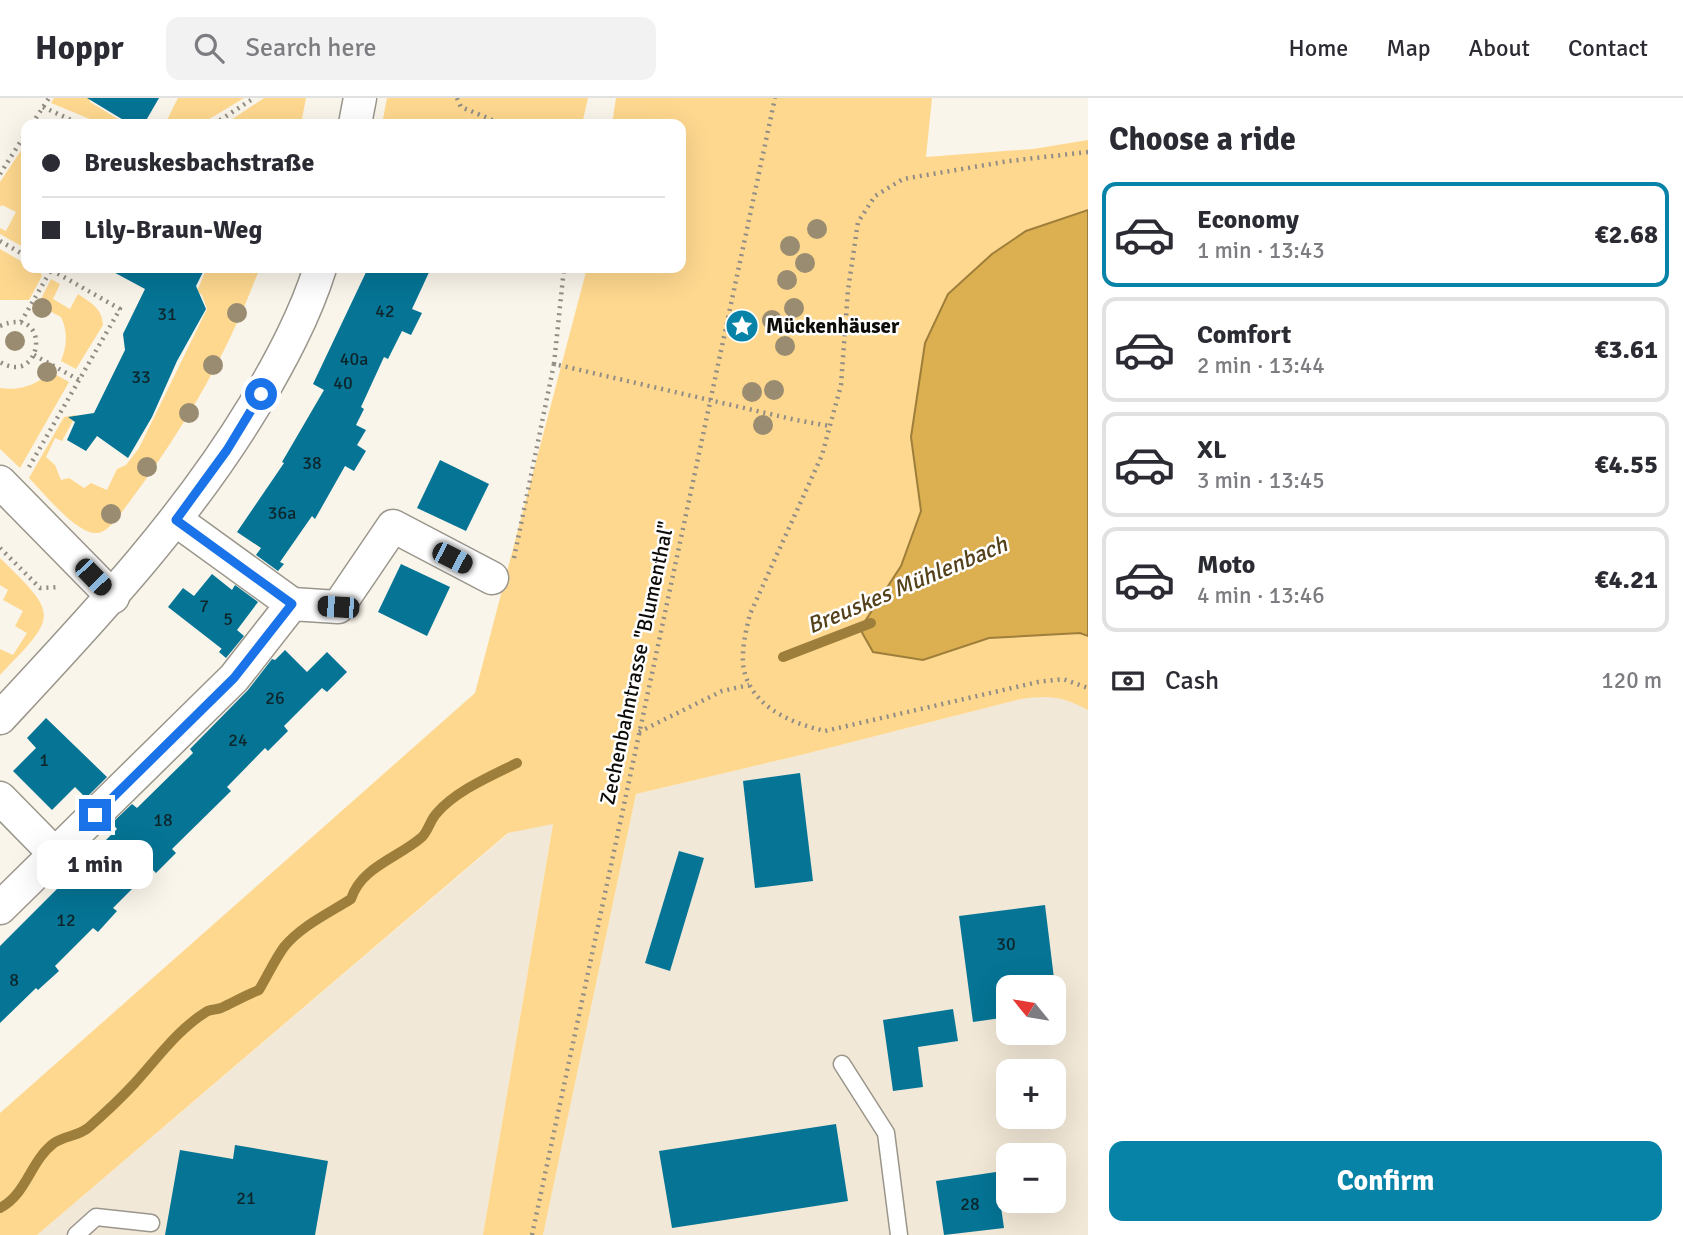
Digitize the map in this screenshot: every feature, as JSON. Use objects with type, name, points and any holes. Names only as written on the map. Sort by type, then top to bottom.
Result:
[{"type":"street","points":[[356,119],[360,98]]},
{"type":"street","points":[[0,718],[103,587],[176,520],[227,450],[272,375],[311,297],[318,273]]},
{"type":"street","points":[[6,488],[103,587]]},
{"type":"street","points":[[176,520],[292,604],[338,607],[393,526],[492,578]]},
{"type":"street","points":[[0,908],[234,678],[292,604]]},
{"type":"street","points":[[0,798],[56,855]]},
{"type":"lane","points":[[842,1064],[886,1133],[899,1235]]},
{"type":"lane","points":[[76,1235],[96,1217],[151,1223]]},
{"type":"path","points":[[35,119],[49,98]]},
{"type":"path","points":[[222,119],[254,98]]},
{"type":"path","points":[[457,98],[461,107],[490,119]]},
{"type":"path","name":"Zechenbahntrasse \"Blumenthal\"","points":[[532,1235],[775,98]]},
{"type":"path","points":[[43,107],[69,119]]},
{"type":"path","points":[[0,174],[21,141]]},
{"type":"path","points":[[1088,152],[1009,161],[903,179],[875,196],[858,222],[848,290],[841,385],[822,455],[750,614],[744,641],[743,665],[749,685],[761,702],[797,724],[825,731],[1038,682],[1063,679],[1088,688]]},
{"type":"path","points":[[0,241],[21,253]]},
{"type":"path","points":[[21,322],[48,273]]},
{"type":"path","points":[[6,488],[79,380],[120,309],[57,273]]},
{"type":"path","points":[[492,578],[508,572],[517,552],[554,364],[563,273]]},
{"type":"path","points":[[0,326],[21,322],[31,328],[37,349],[23,365],[12,368],[1,365]]},
{"type":"path","points":[[34,355],[79,380]]},
{"type":"path","points":[[554,364],[709,401],[830,426]]},
{"type":"path","points":[[0,548],[40,588],[103,587]]},
{"type":"path","points":[[639,733],[722,691],[749,685]]},
{"type":"shaded area","points":[[54,98],[89,98],[90,102],[118,119],[90,119],[51,103]]},
{"type":"shaded area","points":[[178,98],[244,98],[209,119],[168,119]]},
{"type":"shaded area","points":[[264,98],[306,98],[302,119],[232,119]]},
{"type":"shaded area","points":[[387,98],[588,98],[583,119],[383,119]]},
{"type":"shaded area","points":[[616,98],[932,98],[926,157],[1033,149],[1088,140],[1088,710],[1056,698],[1021,699],[636,794],[543,1235],[483,1235],[553,824],[508,833],[37,1235],[0,1235],[0,1113],[475,693],[586,273],[686,273],[686,119],[613,119]]},
{"type":"shaded area","points":[[21,150],[21,246],[0,234],[0,228],[6,231],[16,212],[2,205],[0,207],[0,182]]},
{"type":"shaded area","points":[[0,249],[21,261],[21,273],[40,273],[42,276],[29,300],[0,300]]},
{"type":"shaded area","points":[[205,273],[258,273],[214,369],[158,462],[115,521],[102,532],[89,532],[70,520],[29,478],[64,417],[76,415],[62,441],[55,438],[46,457],[55,465],[61,480],[69,478],[84,488],[91,483],[107,490],[117,469],[126,465],[139,448],[207,309],[202,295],[197,291]]},
{"type":"shaded area","points":[[51,279],[60,284],[53,299],[70,309],[78,294],[95,306],[102,319],[103,325],[76,369],[61,361],[66,339],[61,317],[38,305]]},
{"type":"shaded area","points":[[51,372],[69,382],[20,468],[0,449],[0,388],[27,386]]},
{"type":"shaded area","points":[[0,558],[33,592],[44,616],[41,627],[32,640],[0,675],[0,649],[13,655],[27,633],[15,626],[23,611],[3,600],[8,590],[0,585]]},
{"type":"shaded area","points":[[1044,696],[1066,698],[1088,710],[1088,1235],[543,1235],[636,794],[1021,699]]},
{"type":"shaded area","points":[[553,823],[483,1235],[37,1235],[509,833]]},
{"type":"water","points":[[1088,210],[1088,636],[1080,633],[989,638],[923,660],[873,652],[860,629],[901,566],[921,511],[911,437],[925,343],[948,294],[992,254],[1026,231]]},
{"type":"building","points":[[87,98],[159,98],[147,119],[122,119]]},
{"type":"building","points":[[115,273],[202,273],[196,286],[206,309],[177,361],[152,417],[128,458],[97,436],[86,451],[67,440],[75,422],[68,417],[94,413],[125,350],[123,334],[145,289]]},
{"type":"building","points":[[366,273],[429,273],[412,309],[422,313],[411,335],[402,331],[388,359],[384,357],[361,407],[364,409],[356,425],[366,430],[357,445],[366,451],[354,471],[345,466],[315,519],[312,516],[280,562],[284,564],[278,571],[256,555],[261,548],[237,532],[284,463],[282,462],[324,390],[313,384]]},
{"type":"building","points":[[440,460],[489,484],[466,531],[417,508]]},
{"type":"building","points":[[401,564],[450,587],[427,636],[378,612]]},
{"type":"building","points":[[212,574],[232,590],[235,585],[258,602],[237,630],[244,636],[226,658],[219,652],[222,649],[168,607],[183,588],[194,596]]},
{"type":"building","points":[[285,650],[307,672],[327,652],[347,672],[327,692],[322,688],[284,726],[288,731],[268,751],[265,748],[227,787],[231,791],[172,849],[176,853],[156,873],[152,869],[113,908],[117,911],[98,932],[93,928],[55,966],[59,971],[38,990],[36,988],[0,1023],[0,946],[117,829],[112,823],[132,804],[137,808],[193,753],[190,749],[248,690],[272,659],[275,660]]},
{"type":"building","points":[[46,718],[107,777],[86,798],[75,787],[52,810],[13,771],[36,748],[27,738]]},
{"type":"building","points":[[800,773],[813,881],[755,888],[743,781]]},
{"type":"building","points":[[679,851],[704,858],[670,971],[645,963]]},
{"type":"building","points":[[1045,905],[1054,975],[996,975],[996,1019],[973,1022],[959,916]]},
{"type":"building","points":[[953,1009],[958,1041],[918,1047],[923,1087],[893,1091],[883,1020]]},
{"type":"building","points":[[836,1124],[848,1201],[672,1228],[659,1151]]},
{"type":"building","points":[[235,1145],[328,1161],[315,1235],[165,1235],[180,1150],[233,1159]]},
{"type":"building","points":[[996,1172],[996,1213],[1002,1213],[1004,1228],[944,1235],[936,1181]]},
{"type":"waterway","name":"Breuskes Mühlenbach","points":[[783,657],[871,623]]},
{"type":"waterway","name":"Breuskes Mühlenbach","points":[[0,1208],[23,1186],[46,1150],[54,1143],[88,1128],[129,1090],[186,1027],[208,1011],[221,1008],[259,990],[284,947],[299,933],[351,899],[356,888],[372,871],[422,837],[436,814],[453,798],[517,763]]},
{"type":"place","name":"Mückenhäuser","points":[[742,326]]},
{"type":"route","points":[[95,815],[234,678],[292,604],[176,520],[227,450],[261,394]]}]
